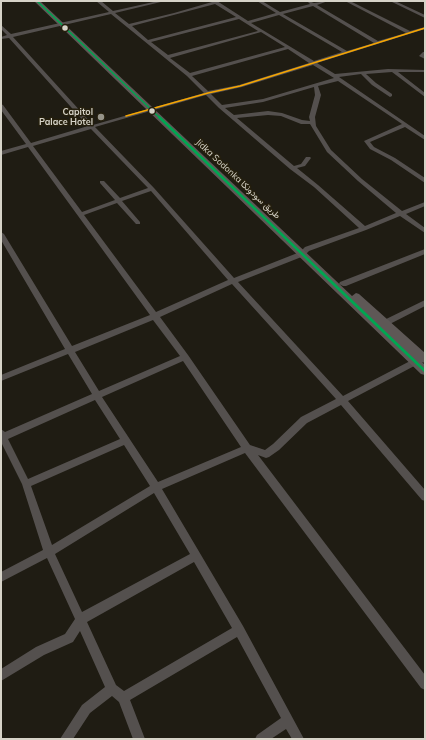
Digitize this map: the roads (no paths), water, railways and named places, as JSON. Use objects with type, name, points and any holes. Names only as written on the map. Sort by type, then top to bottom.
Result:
[{"type":"main road","name":"Jidka Sodonka طريق سودونكا","points":[[37,1],[65,23]]},
{"type":"main road","name":"Jidka Sodonka طريق سودونكا","points":[[44,1],[88,46],[381,324],[425,359]]},
{"type":"main road","name":"Jidka Sodonka طريق سودونكا","points":[[305,251],[343,284],[415,362],[424,369]]},
{"type":"street","points":[[98,1],[189,75],[221,107],[292,168],[316,186],[364,229]]},
{"type":"street","points":[[1,38],[161,1],[164,6]]},
{"type":"street","points":[[259,1],[345,52]]},
{"type":"street","points":[[307,1],[314,4],[318,9],[376,42]]},
{"type":"street","points":[[248,22],[326,1]]},
{"type":"street","points":[[347,1],[408,32]]},
{"type":"street","points":[[392,1],[425,17]]},
{"type":"street","points":[[128,26],[215,2],[336,78],[425,138]]},
{"type":"street","points":[[148,41],[240,17]]},
{"type":"street","points":[[1,26],[92,127],[152,189],[233,281],[342,400],[425,497]]},
{"type":"street","points":[[1,153],[153,108],[238,86],[408,32],[425,28]]},
{"type":"street","points":[[167,57],[261,31]]},
{"type":"street","points":[[189,75],[288,48]]},
{"type":"street","points":[[425,53],[421,56],[425,58]]},
{"type":"street","points":[[221,107],[263,100],[316,86],[336,78],[362,72],[393,70],[425,71]]},
{"type":"street","points":[[393,70],[425,95]]},
{"type":"street","points":[[362,72],[374,84],[390,95]]},
{"type":"street","points":[[316,86],[318,95],[312,117],[313,126],[329,151],[360,180],[401,214],[425,231]]},
{"type":"street","points":[[1,107],[185,357],[247,448],[425,684]]},
{"type":"street","points":[[233,117],[268,113],[282,115],[293,120],[313,124]]},
{"type":"street","points":[[405,125],[367,141],[372,148],[393,159],[425,181]]},
{"type":"street","points":[[292,168],[303,165],[308,158]]},
{"type":"street","points":[[102,182],[118,202],[138,222]]},
{"type":"street","points":[[81,214],[152,189]]},
{"type":"street","points":[[1,378],[155,316],[305,251],[425,204]]},
{"type":"street","points":[[1,234],[97,396],[156,487],[239,630],[298,739]]},
{"type":"street","points":[[343,284],[425,251]]},
{"type":"street","points":[[381,324],[425,304]]},
{"type":"street","points":[[139,739],[123,698],[112,689],[49,552],[26,484],[2,435],[97,396],[185,357]]},
{"type":"street","points":[[1,577],[49,552],[156,487],[247,448],[266,454],[276,447],[304,420],[415,362]]},
{"type":"street","points":[[26,484],[126,440]]},
{"type":"street","points":[[1,675],[40,651],[69,638],[81,619],[196,556]]},
{"type":"street","points":[[123,698],[239,630]]},
{"type":"street","points":[[66,739],[86,709],[112,689]]},
{"type":"street","points":[[261,739],[287,721]]},
{"type":"place","name":"Capitol Palace Hotel","points":[[101,117]]}]
